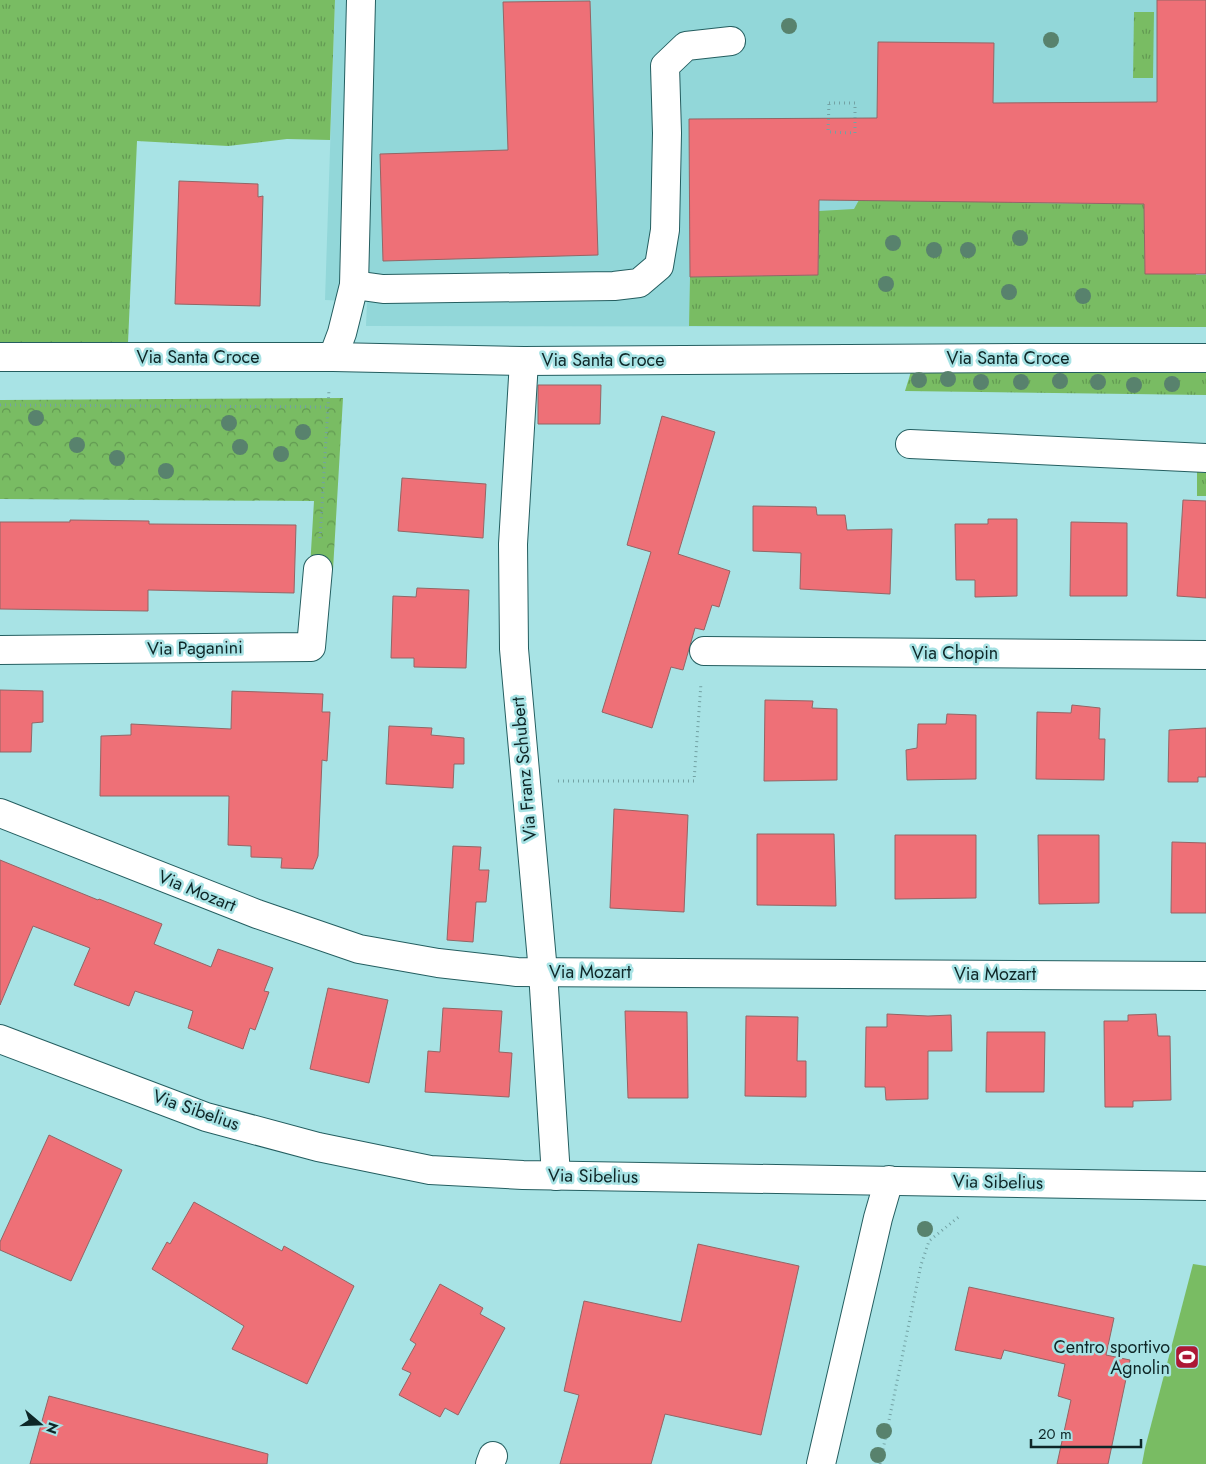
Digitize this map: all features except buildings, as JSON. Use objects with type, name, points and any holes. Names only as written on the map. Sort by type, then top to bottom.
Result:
[{"type":"street","points":[[333,357],[342,333],[354,285],[361,0]]},
{"type":"street","points":[[354,285],[392,289],[614,286],[639,283],[658,266],[665,230],[667,158],[665,66],[686,46],[731,41]]},
{"type":"street","name":"Via Santa Croce","points":[[0,357],[333,357],[524,361],[1206,358]]},
{"type":"street","name":"Via Franz Schubert","points":[[524,361],[513,544],[514,649],[543,972],[556,1176]]},
{"type":"street","points":[[910,444],[1206,458]]},
{"type":"street","name":"Via Paganini","points":[[0,650],[311,647],[318,569]]},
{"type":"street","name":"Via Chopin","points":[[704,650],[1206,655]]},
{"type":"street","name":"Via Mozart","points":[[0,813],[257,914],[359,949],[438,963],[517,972],[1206,976]]},
{"type":"street","name":"Via Sibelius","points":[[0,1039],[206,1117],[318,1146],[430,1170],[556,1176],[1206,1186]]},
{"type":"street","points":[[821,1464],[878,1218],[889,1180]]},
{"type":"path","points":[[829,103],[855,103],[855,132],[828,132],[829,103]]},
{"type":"path","points":[[318,569],[329,387]]},
{"type":"path","points":[[0,405],[328,407]]},
{"type":"path","points":[[525,781],[694,781],[704,650]]},
{"type":"path","points":[[880,1464],[921,1265],[928,1241],[966,1211]]},
{"type":"shaded area","points":[[335,0],[1206,0],[1206,327],[366,326],[367,302],[325,300]]},
{"type":"green space","points":[[0,0],[335,0],[330,140],[287,139],[228,146],[137,141],[128,343],[0,342]]},
{"type":"green space","points":[[1134,12],[1154,12],[1153,78],[1133,78]]},
{"type":"green space","points":[[1012,195],[1012,203],[1144,204],[1145,274],[1183,274],[1196,265],[1196,275],[1206,275],[1206,327],[689,326],[690,277],[818,275],[819,211],[854,209],[859,200]]},
{"type":"green space","points":[[914,362],[1206,371],[1206,395],[905,391]]},
{"type":"green space","points":[[343,398],[333,570],[310,568],[314,501],[0,499],[0,400]]},
{"type":"green space","points":[[1197,472],[1206,473],[1206,496],[1197,496]]},
{"type":"green space","name":"Centro sportivo Agnolin","points":[[1193,1264],[1206,1266],[1206,1464],[1142,1464],[1145,1448]]},
{"type":"place","name":"Centro sportivo Agnolin","points":[[1187,1357]]}]
